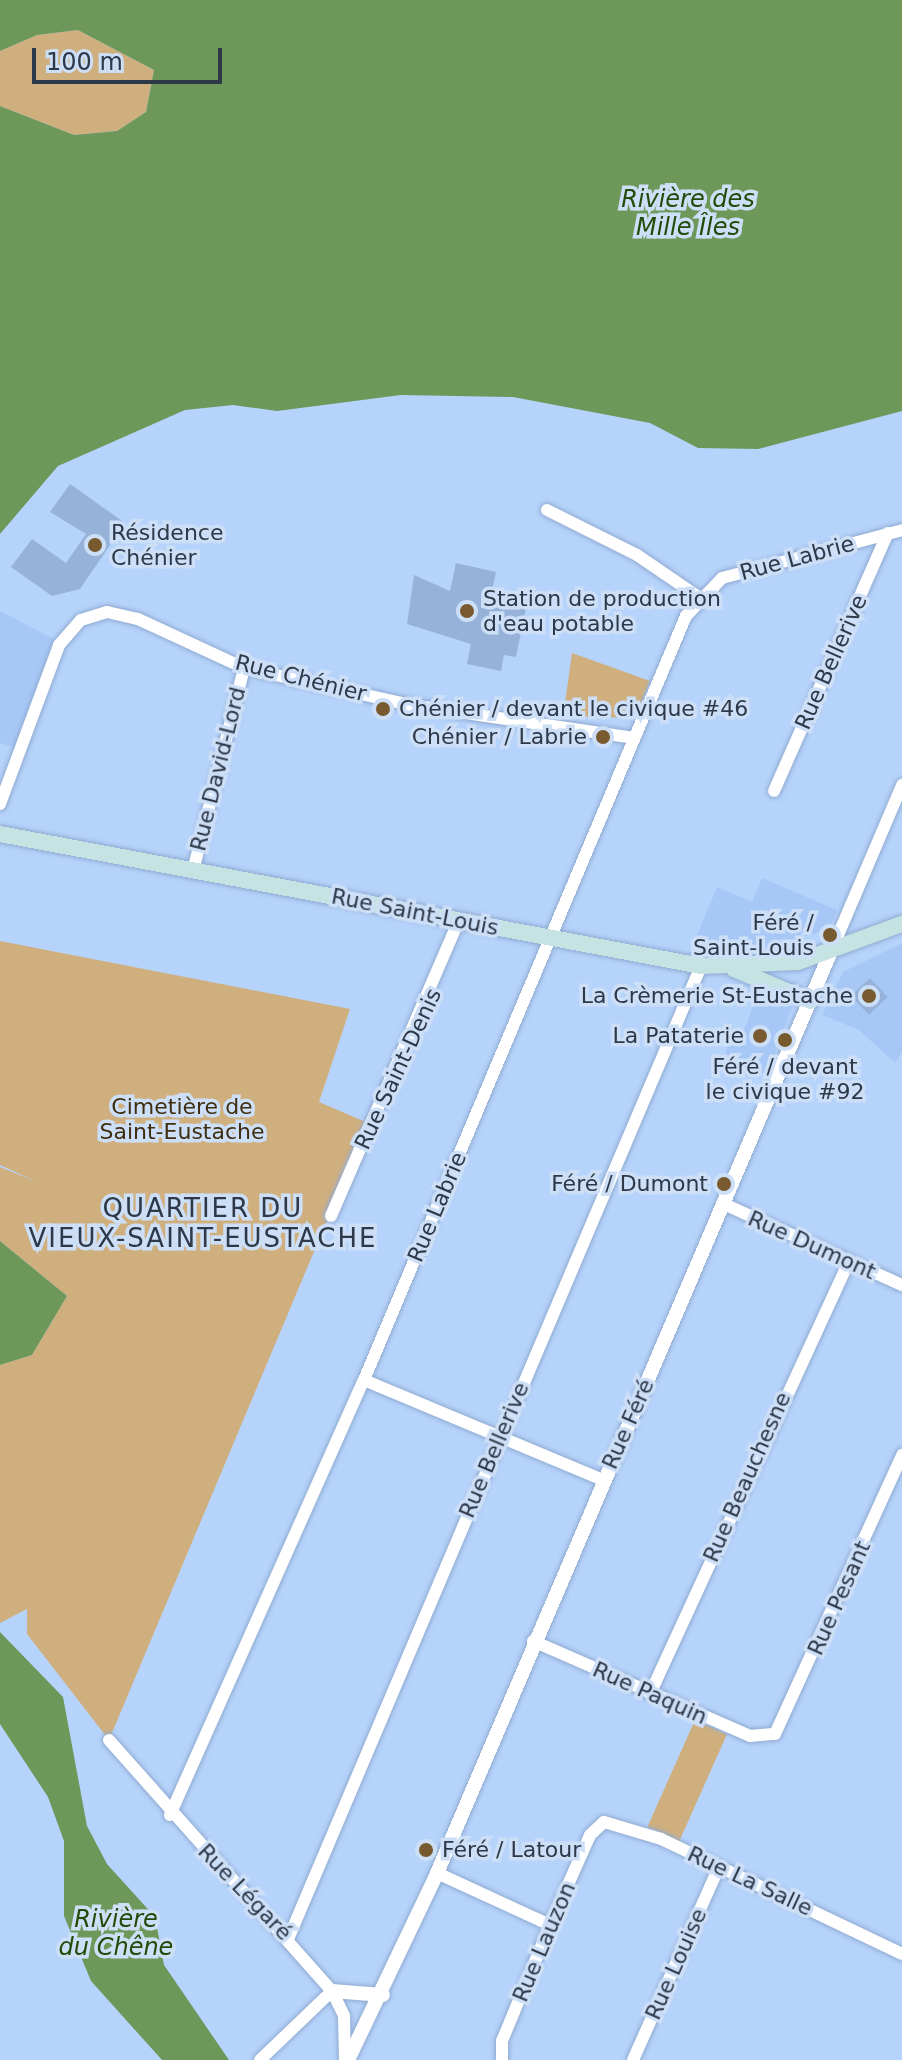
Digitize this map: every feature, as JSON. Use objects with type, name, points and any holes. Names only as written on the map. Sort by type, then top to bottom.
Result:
[{"type":"main road","name":"Rue Saint-Louis","points":[[0,834],[701,966],[733,968],[830,954],[902,924]]},
{"type":"main road","points":[[733,968],[811,1001]]},
{"type":"street","points":[[547,510],[637,555],[697,596]]},
{"type":"street","name":"Rue Labrie","points":[[170,1815],[364,1380],[634,738],[697,596],[722,578],[902,530]]},
{"type":"street","name":"Rue Bellerive","points":[[774,791],[888,533]]},
{"type":"street","name":"Rue Chénier","points":[[0,804],[59,645],[81,620],[107,612],[138,619],[244,668],[411,705],[634,738]]},
{"type":"street","name":"Rue David-Lord","points":[[193,871],[244,668]]},
{"type":"street","name":"Rue Féré","points":[[347,2060],[383,1995],[437,1873],[533,1641],[724,1204],[902,785]]},
{"type":"street","name":"Rue Saint-Denis","points":[[331,1216],[459,920]]},
{"type":"street","name":"Rue Bellerive","points":[[289,1937],[498,1438],[701,966]]},
{"type":"street","name":"Rue Dumont","points":[[724,1204],[902,1285]]},
{"type":"street","name":"Rue Beauchesne","points":[[650,1694],[849,1262]]},
{"type":"street","points":[[364,1380],[603,1480]]},
{"type":"street","name":"Rue Pesant","points":[[769,1736],[784,1723],[902,1455]]},
{"type":"street","name":"Rue Paquin","points":[[533,1641],[750,1736],[769,1736]]},
{"type":"street","name":"Rue Légaré","points":[[109,1740],[170,1815],[289,1937],[332,1991],[344,2016],[347,2060]]},
{"type":"street","name":"Rue La Salle","points":[[596,1827],[610,1821],[719,1867],[902,1954]]},
{"type":"street","name":"Rue Lauzon","points":[[502,2060],[502,2041],[550,1925],[596,1827]]},
{"type":"street","name":"Rue Louise","points":[[633,2060],[719,1867]]},
{"type":"street","points":[[437,1873],[550,1925]]},
{"type":"street","points":[[260,2060],[332,1991],[383,1995]]},
{"type":"shaded area","points":[[0,611],[56,640],[15,748],[0,743]]},
{"type":"shaded area","points":[[762,878],[837,910],[829,930],[742,952],[689,954],[717,887],[752,902]]},
{"type":"shaded area","points":[[902,943],[902,1052],[895,1063],[859,1030],[822,1015],[843,972]]},
{"type":"shaded area","points":[[756,998],[792,1007],[767,1075],[724,1057],[729,1041],[739,1044]]},
{"type":"green space","points":[[78,30],[154,70],[146,112],[117,131],[74,135],[0,106],[0,51],[37,35]]},
{"type":"green space","points":[[572,653],[650,681],[635,718],[571,716],[565,703]]},
{"type":"green space","name":"Cimetière de Saint-Eustache","points":[[0,941],[350,1009],[319,1102],[368,1123],[109,1740],[27,1634],[27,1609],[0,1623],[0,1365],[32,1355],[67,1296],[0,1241],[0,1167],[37,1182],[0,1165]]},
{"type":"green space","points":[[695,1720],[727,1734],[679,1841],[647,1827]]},
{"type":"water","name":"Rivière des Mille Îles","points":[[0,0],[902,0],[902,411],[758,449],[698,448],[650,423],[513,397],[401,395],[277,411],[233,405],[185,410],[58,466],[0,534],[0,106],[74,135],[117,131],[146,112],[154,70],[78,30],[37,35],[0,51]]},
{"type":"water","points":[[0,1241],[67,1296],[32,1355],[0,1365]]},
{"type":"water","name":"Rivière du Chêne","points":[[0,1632],[63,1697],[87,1826],[107,1864],[155,1917],[164,1965],[229,2060],[162,2060],[91,1981],[64,1916],[64,1841],[48,1797],[0,1724]]},
{"type":"building","name":"Résidence Chénier","points":[[70,484],[125,523],[80,589],[52,596],[11,567],[32,539],[66,563],[86,534],[50,512]]},
{"type":"building","name":"Station de production d'eau potable","points":[[456,563],[496,572],[492,591],[528,598],[516,657],[504,655],[501,671],[467,664],[471,644],[407,624],[414,575],[450,591]]},
{"type":"building","name":"La Crèmerie St-Eustache","points":[[870,978],[888,997],[869,1015],[851,996]]},
{"type":"place","name":"Résidence Chénier","points":[[95,545]]},
{"type":"place","name":"Station de production d'eau potable","points":[[467,611]]},
{"type":"place","name":"Chénier / devant le civique #46","points":[[383,709]]},
{"type":"place","name":"Chénier / Labrie","points":[[603,737]]},
{"type":"place","name":"Féré / Saint-Louis","points":[[830,935]]},
{"type":"place","name":"La Crèmerie St-Eustache","points":[[869,996]]},
{"type":"place","name":"La Pataterie","points":[[760,1036]]},
{"type":"place","name":"Féré / devant le civique #92","points":[[785,1040]]},
{"type":"place","name":"Féré / Dumont","points":[[724,1184]]},
{"type":"place","name":"Féré / Latour","points":[[426,1850]]},
{"type":"district","name":"QUARTIER DU VIEUX-SAINT-EUSTACHE","points":[[203,1224]]}]
